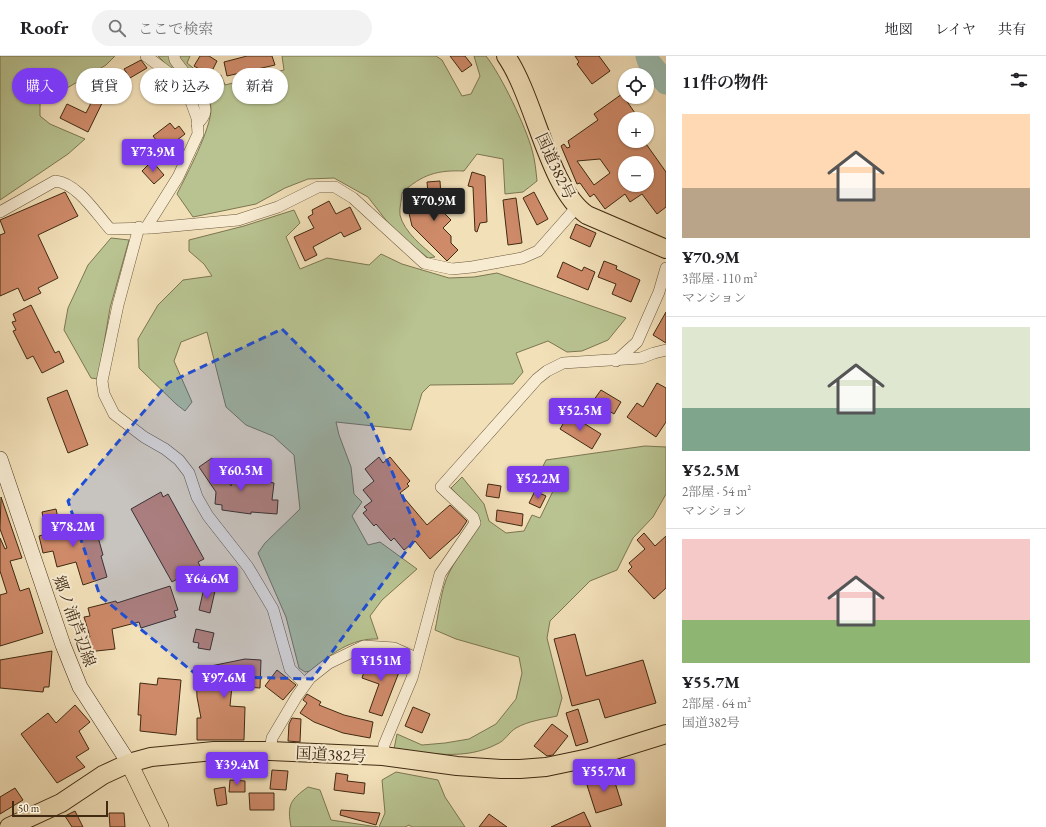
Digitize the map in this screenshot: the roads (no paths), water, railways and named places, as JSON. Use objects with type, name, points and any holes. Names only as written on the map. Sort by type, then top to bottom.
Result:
[{"type":"highway","name":"国道382号","points":[[506,56],[528,99],[558,175],[576,208],[586,215],[666,249]]},
{"type":"highway","name":"国道382号","points":[[9,827],[61,803],[103,774],[129,763],[159,756],[214,751],[270,751],[383,756],[457,766],[501,769],[546,767],[609,753],[666,734]]},
{"type":"main road","name":"郷ノ浦芦辺線","points":[[0,459],[63,645],[80,687],[129,763]]},
{"type":"main road","points":[[129,763],[160,827]]},
{"type":"street","points":[[146,56],[169,74],[189,96],[197,118],[198,134],[178,177],[143,228],[118,305],[102,381],[104,394],[114,414],[144,437],[165,449],[179,460],[189,473],[197,496],[208,516],[248,567],[272,608],[290,669],[305,684]]},
{"type":"street","points":[[174,56],[197,90],[204,106],[206,112],[204,117],[197,124]]},
{"type":"street","points":[[0,212],[54,181],[63,182],[72,186],[110,229],[143,228],[238,220],[278,207],[318,186],[336,187],[353,198],[424,263],[452,269],[522,258],[538,250],[576,208]]},
{"type":"street","points":[[616,361],[637,342],[659,292],[666,268]]},
{"type":"street","points":[[383,756],[384,745],[412,678],[416,658],[440,574],[476,523],[473,517],[441,487],[537,379],[547,371],[563,363],[616,361],[641,358],[666,350]]},
{"type":"street","points":[[270,751],[272,738],[305,684],[310,678],[329,663],[364,646],[394,648],[416,658]]},
{"type":"waterway","points":[[647,56],[649,62],[666,83]]}]
